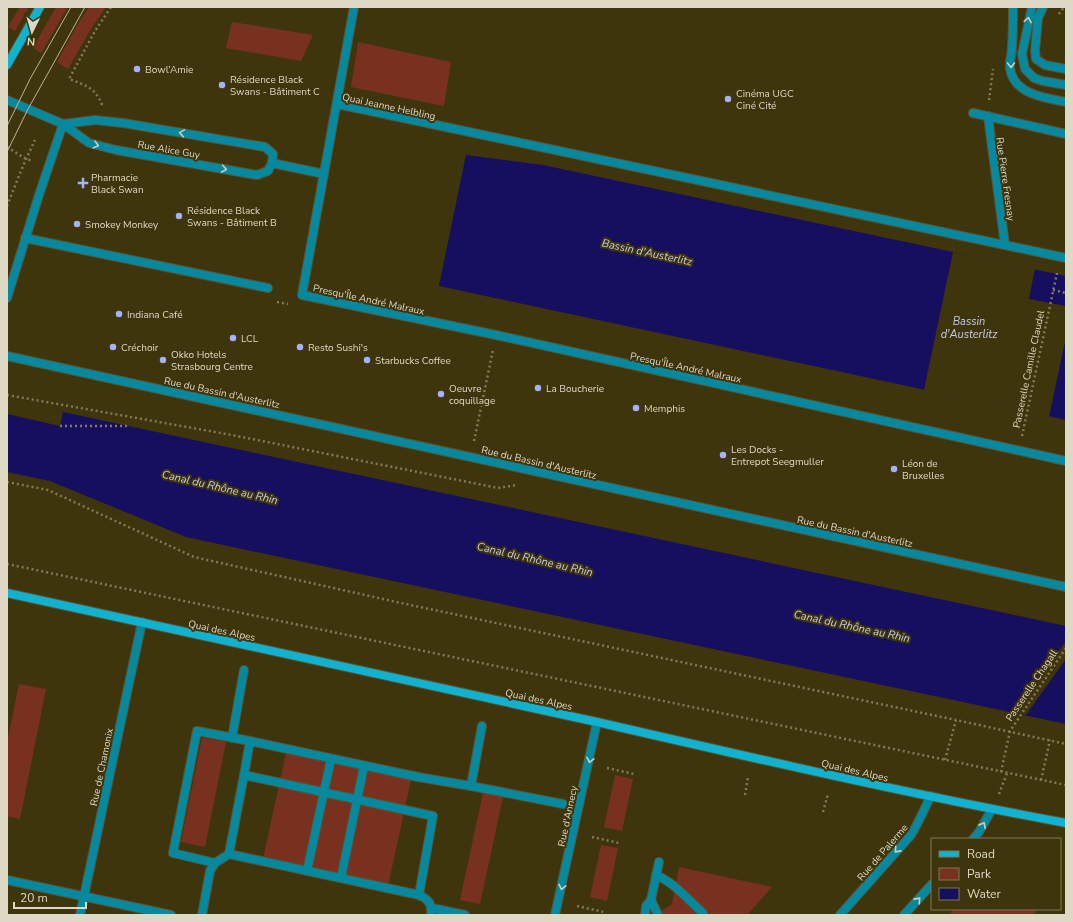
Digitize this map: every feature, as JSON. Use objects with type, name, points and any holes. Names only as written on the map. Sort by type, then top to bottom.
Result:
[{"type":"main road","points":[[7,65],[40,7]]},
{"type":"main road","name":"Quai des Alpes","points":[[7,593],[931,796],[1066,823]]},
{"type":"street","points":[[336,104],[354,7]]},
{"type":"street","points":[[1013,7],[1010,68],[1014,82],[1027,91],[1041,97],[1066,102]]},
{"type":"street","points":[[1032,7],[1022,54],[1026,69],[1034,78],[1066,85]]},
{"type":"street","points":[[1044,7],[1038,18],[1035,51],[1036,59],[1045,66],[1066,69]]},
{"type":"street","name":"Rue Alice Guy","points":[[7,100],[63,124],[89,143],[116,150],[257,175],[268,171],[272,163],[272,154],[265,147],[123,123],[95,120],[63,124]]},
{"type":"street","name":"Quai Jeanne Helbling","points":[[302,295],[336,104],[1066,258]]},
{"type":"street","points":[[973,113],[1066,134]]},
{"type":"street","name":"Rue Pierre Fresnay","points":[[988,116],[1005,245]]},
{"type":"street","points":[[7,298],[25,238],[63,124]]},
{"type":"street","points":[[272,163],[324,174]]},
{"type":"street","points":[[25,238],[268,288]]},
{"type":"street","name":"Presqu'Île André Malraux","points":[[302,295],[496,335],[1066,461]]},
{"type":"street","name":"Rue du Bassin d'Austerlitz","points":[[7,356],[1066,587]]},
{"type":"street","name":"Rue de Chamonix","points":[[80,915],[142,622]]},
{"type":"street","points":[[232,738],[244,670]]},
{"type":"street","name":"Rue d'Annecy","points":[[555,915],[598,722]]},
{"type":"street","points":[[470,786],[482,726]]},
{"type":"street","points":[[215,863],[173,853],[197,731],[250,741],[418,778],[470,786],[563,804]]},
{"type":"street","points":[[229,854],[250,741]]},
{"type":"street","points":[[307,871],[331,759]]},
{"type":"street","points":[[341,878],[364,766]]},
{"type":"street","points":[[244,775],[433,816],[419,895]]},
{"type":"street","name":"Rue de Palerme","points":[[840,915],[911,835],[918,824],[919,818],[931,796]]},
{"type":"street","points":[[974,838],[992,809]]},
{"type":"street","points":[[202,915],[210,871],[215,863],[229,854],[419,895],[428,900],[432,911],[465,915]]},
{"type":"street","points":[[644,915],[646,906],[651,900],[659,862]]},
{"type":"street","points":[[656,875],[672,884],[703,913]]},
{"type":"street","points":[[7,880],[171,915]]},
{"type":"street","points":[[904,915],[931,885]]},
{"type":"street","points":[[651,900],[658,915]]},
{"type":"path","points":[[110,7],[69,79],[91,89],[99,96],[106,114],[123,123]]},
{"type":"path","points":[[1058,15],[1064,7]]},
{"type":"path","points":[[7,206],[35,140]]},
{"type":"path","points":[[7,147],[26,159],[49,167]]},
{"type":"path","name":"Passerelle Camille Claudel","points":[[1019,450],[1053,290],[1066,293]]},
{"type":"path","points":[[476,434],[492,352]]},
{"type":"path","points":[[7,395],[232,435],[498,488],[521,484]]},
{"type":"path","points":[[60,426],[127,426]]},
{"type":"path","points":[[7,482],[48,490],[194,558],[1066,744]]},
{"type":"path","name":"Quai des Alpes","points":[[7,564],[1066,786]]},
{"type":"path","name":"Passerelle Chagall","points":[[1010,731],[1066,648]]},
{"type":"path","points":[[945,760],[956,720]]},
{"type":"path","points":[[1001,772],[1010,731]]},
{"type":"path","points":[[1041,780],[1050,740]]},
{"type":"path","points":[[607,768],[634,774]]},
{"type":"path","points":[[992,809],[1007,773]]},
{"type":"path","points":[[745,795],[748,777]]},
{"type":"path","points":[[824,812],[828,794]]},
{"type":"path","points":[[592,837],[619,843]]},
{"type":"path","points":[[577,906],[604,912]]},
{"type":"green space","points":[[20,7],[29,7],[15,31],[8,27]]},
{"type":"green space","points":[[56,7],[68,7],[41,53],[33,48]]},
{"type":"green space","points":[[89,7],[106,7],[92,27],[68,69],[57,62]]},
{"type":"green space","points":[[232,21],[313,35],[301,61],[226,48]]},
{"type":"green space","points":[[358,42],[451,62],[444,106],[351,87]]},
{"type":"green space","points":[[19,684],[46,689],[20,819],[7,816],[7,743]]},
{"type":"green space","points":[[202,738],[226,742],[205,847],[181,842]]},
{"type":"green space","points":[[286,753],[411,780],[388,886],[263,859]]},
{"type":"green space","points":[[615,775],[633,779],[622,831],[604,827]]},
{"type":"green space","points":[[483,793],[503,797],[480,904],[460,900]]},
{"type":"green space","points":[[601,845],[618,848],[607,901],[590,897]]},
{"type":"green space","points":[[679,867],[772,887],[747,915],[656,915],[672,904]]},
{"type":"green space","points":[[953,910],[1036,910],[1035,915],[949,915]]},
{"type":"water","name":"Bassin d'Austerlitz","points":[[466,155],[543,165],[1066,276],[1066,420],[439,286]]},
{"type":"water","name":"Canal du Rhône au Rhin","points":[[63,412],[1066,626],[1066,724],[186,537],[50,481],[7,472],[7,414],[60,426]]},
{"type":"pier","points":[[953,252],[1035,269],[1029,299],[1066,306],[1066,337],[1049,417],[924,390]]},
{"type":"pier","points":[[1066,641],[1066,659],[1026,715],[1015,713]]},
{"type":"tram line","points":[[7,126],[30,79],[71,7]]},
{"type":"tram line","points":[[7,152],[28,109],[85,7]]},
{"type":"place","name":"Bowl’Amie","points":[[137,69]]},
{"type":"place","name":"Résidence Black Swans - Bâtiment C","points":[[222,85]]},
{"type":"place","name":"Cinéma UGC Ciné Cité","points":[[728,99]]},
{"type":"place","name":"Pharmacie Black Swan","points":[[83,183]]},
{"type":"place","name":"Résidence Black Swans - Bâtiment B","points":[[179,216]]},
{"type":"place","name":"Smokey Monkey","points":[[77,224]]},
{"type":"place","name":"Indiana Café","points":[[119,314]]},
{"type":"place","name":"LCL","points":[[233,338]]},
{"type":"place","name":"Créchoir","points":[[113,347]]},
{"type":"place","name":"Resto Sushi's","points":[[300,347]]},
{"type":"place","name":"Okko Hotels Strasbourg Centre","points":[[163,360]]},
{"type":"place","name":"Starbucks Coffee","points":[[367,360]]},
{"type":"place","name":"La Boucherie","points":[[538,388]]},
{"type":"place","name":"Oeuvre coquillage","points":[[441,394]]},
{"type":"place","name":"Memphis","points":[[636,408]]},
{"type":"place","name":"Les Docks - Entrepot Seegmuller","points":[[723,455]]},
{"type":"place","name":"Léon de Bruxelles","points":[[894,469]]}]
